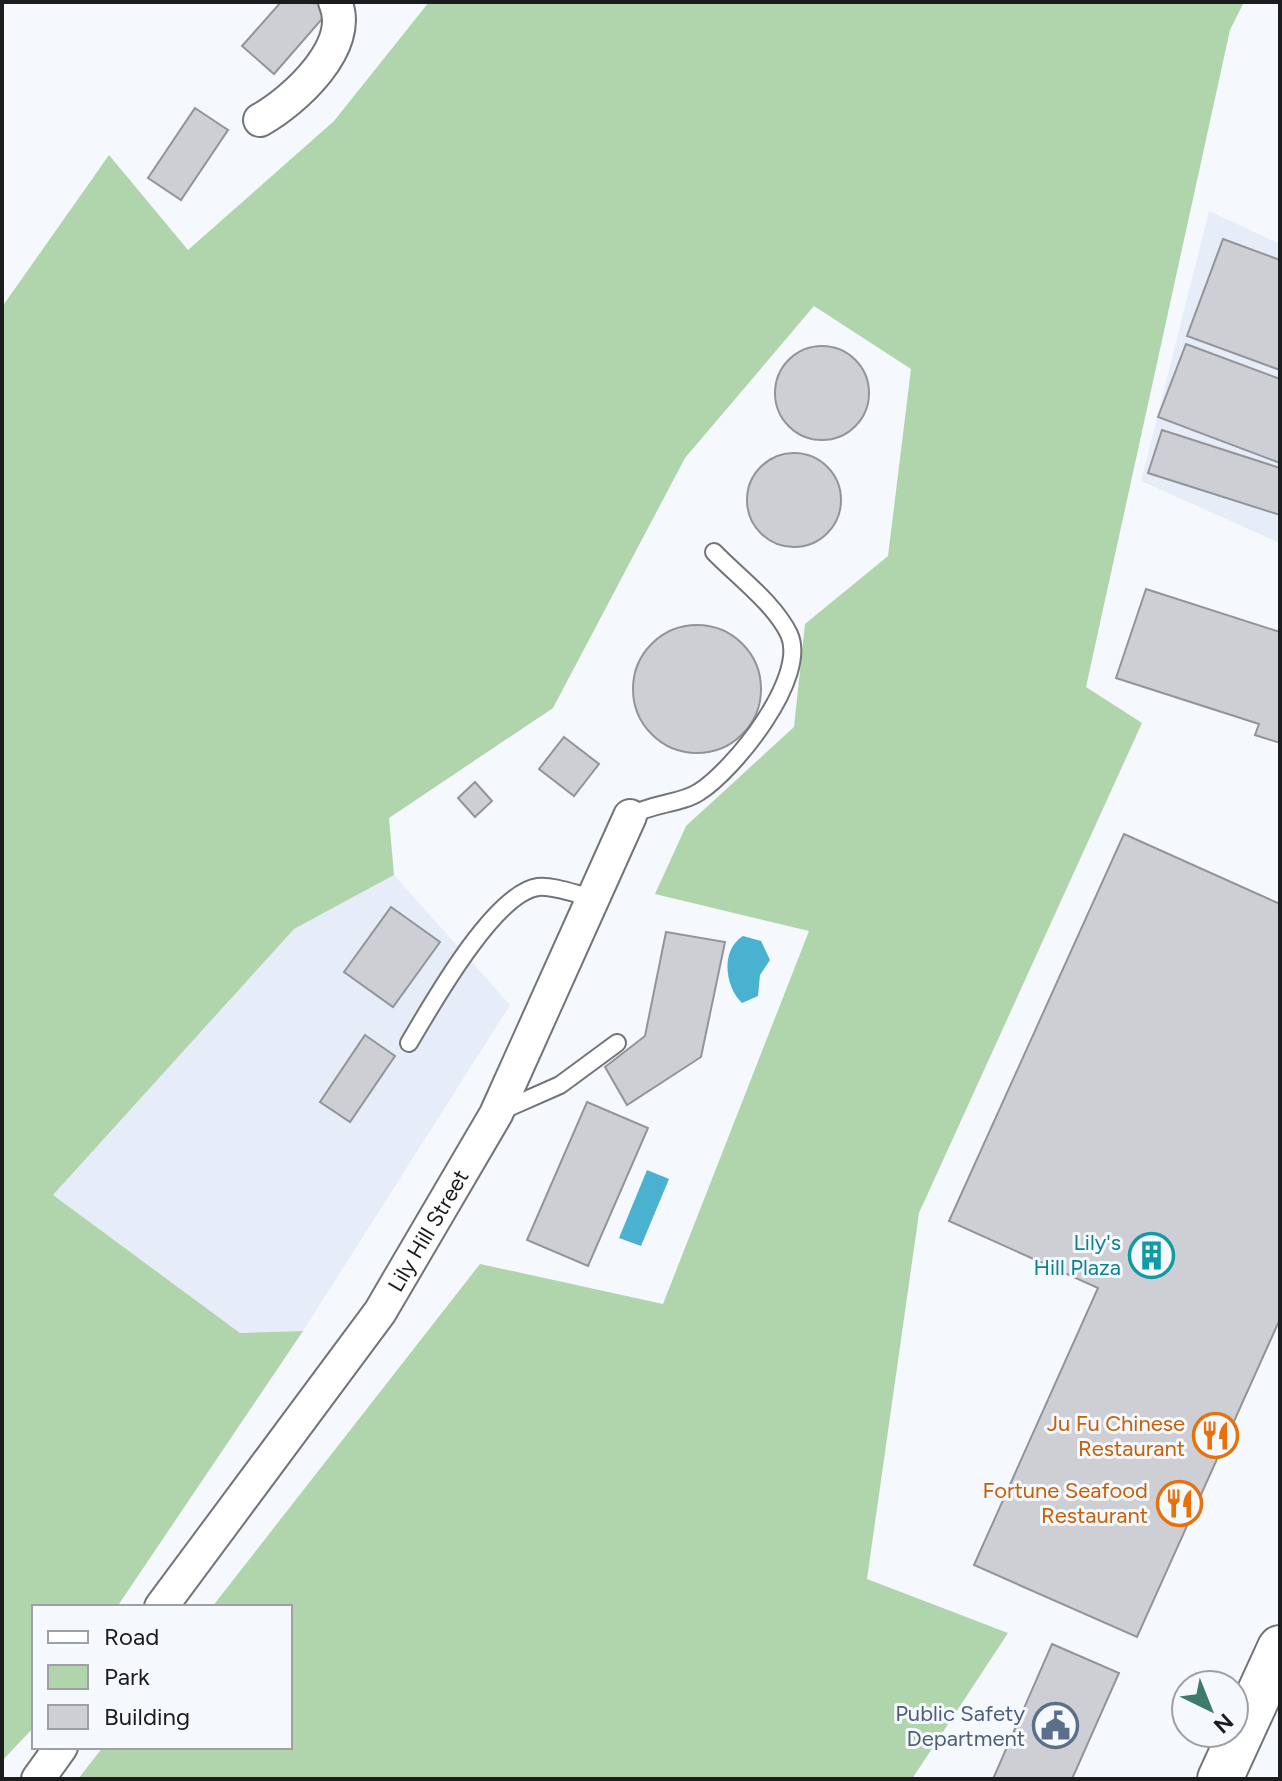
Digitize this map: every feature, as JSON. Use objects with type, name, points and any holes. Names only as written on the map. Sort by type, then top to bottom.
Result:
[{"type":"main road","points":[[1220,1779],[1280,1648]]},
{"type":"street","points":[[260,120],[279,110],[316,77],[333,42],[340,12],[335,2]]},
{"type":"street","name":"Lily Hill Street","points":[[162,1605],[380,1312],[496,1114],[630,816]]},
{"type":"street","points":[[38,1779],[60,1749]]},
{"type":"lane","points":[[630,816],[648,805],[697,794],[729,767],[769,716],[792,661],[789,635],[714,552]]},
{"type":"lane","points":[[409,1043],[466,951],[511,901],[538,887],[593,898]]},
{"type":"lane","points":[[496,1114],[560,1085],[617,1043]]},
{"type":"shaded area","points":[[1209,211],[1280,244],[1280,543],[1141,481]]},
{"type":"shaded area","points":[[394,875],[510,1005],[303,1331],[240,1333],[53,1195],[294,929]]},
{"type":"green space","points":[[429,2],[1244,2],[1230,30],[1086,687],[1142,723],[919,1213],[867,1579],[1008,1633],[912,1779],[78,1779],[101,1749],[292,1749],[292,1605],[214,1605],[480,1264],[663,1304],[809,931],[655,894],[686,826],[794,727],[805,624],[888,556],[911,369],[814,306],[685,458],[553,708],[389,818],[394,875],[294,929],[53,1195],[240,1333],[303,1331],[118,1605],[32,1605],[32,1729],[2,1761],[2,307],[109,155],[188,250],[334,121]]},
{"type":"water","points":[[743,936],[761,941],[770,960],[760,975],[758,996],[742,1003],[732,988],[728,959],[736,942]]},
{"type":"water","points":[[647,1170],[669,1179],[641,1246],[619,1238]]},
{"type":"building","points":[[281,2],[335,4],[274,74],[242,46]]},
{"type":"building","points":[[195,108],[228,130],[181,200],[148,178]]},
{"type":"building","points":[[1223,239],[1280,260],[1280,370],[1187,336]]},
{"type":"building","points":[[1186,344],[1280,379],[1280,463],[1158,417]]},
{"type":"building","points":[[822,346],[840,350],[855,360],[865,375],[869,393],[865,411],[855,426],[840,436],[822,440],[804,436],[789,426],[779,411],[775,393],[779,375],[789,360],[804,350]]},
{"type":"building","points":[[1162,430],[1280,468],[1280,515],[1148,473]]},
{"type":"building","points":[[794,453],[812,457],[827,467],[837,482],[841,500],[837,518],[827,533],[812,543],[794,547],[776,543],[761,533],[751,518],[747,500],[751,482],[761,467],[776,457]]},
{"type":"building","points":[[1146,589],[1280,632],[1280,743],[1255,735],[1259,724],[1116,678]]},
{"type":"building","points":[[697,625],[721,630],[742,644],[756,665],[761,689],[756,713],[742,734],[721,748],[697,753],[673,748],[652,734],[638,713],[633,689],[638,665],[652,644],[673,630]]},
{"type":"building","points":[[564,737],[599,764],[574,796],[539,769]]},
{"type":"building","points":[[475,782],[492,801],[475,817],[458,798]]},
{"type":"building","name":"Lily's Hill Plaza","points":[[1124,834],[1280,904],[1280,1319],[1137,1637],[974,1565],[1098,1288],[949,1221]]},
{"type":"building","points":[[391,907],[440,942],[393,1007],[344,972]]},
{"type":"building","points":[[666,932],[725,942],[701,1057],[627,1105],[605,1067],[645,1036]]},
{"type":"building","points":[[365,1035],[395,1056],[350,1122],[320,1102]]},
{"type":"building","points":[[587,1102],[648,1128],[588,1266],[527,1240]]},
{"type":"building","name":"Public Safety Department","points":[[1052,1644],[1119,1673],[1072,1779],[993,1779]]},
{"type":"place","name":"Lily's Hill Plaza","points":[[1152,1255]]},
{"type":"place","name":"Ju Fu Chinese Restaurant","points":[[1216,1436]]},
{"type":"place","name":"Fortune Seafood Restaurant","points":[[1179,1503]]},
{"type":"place","name":"Public Safety Department","points":[[1056,1726]]}]
